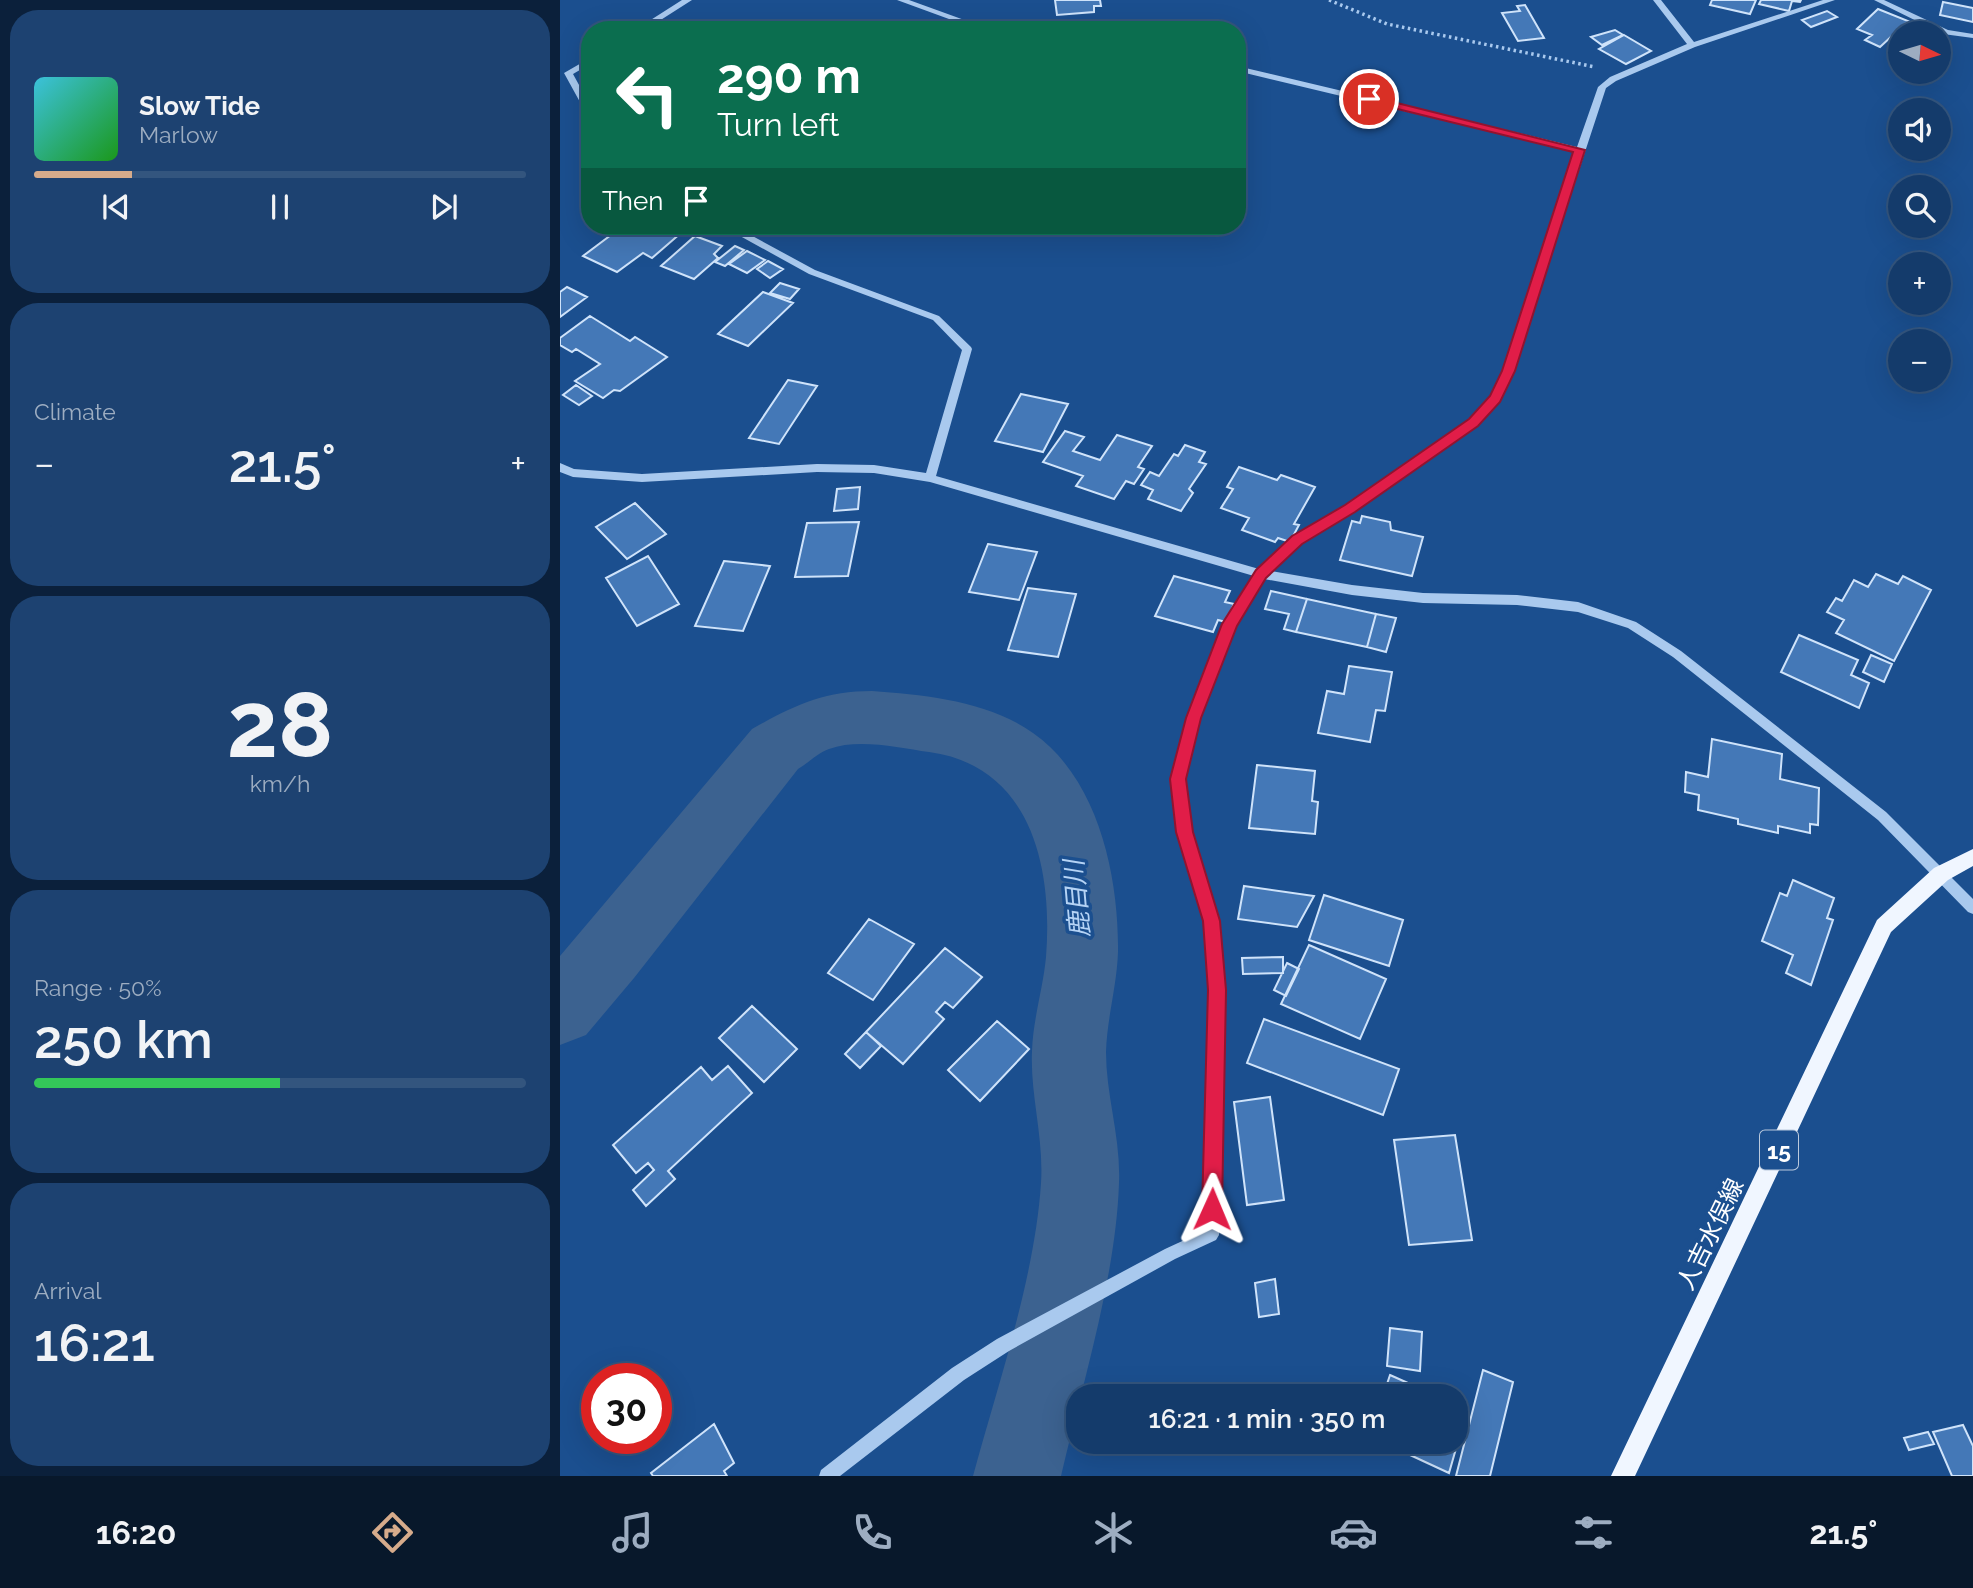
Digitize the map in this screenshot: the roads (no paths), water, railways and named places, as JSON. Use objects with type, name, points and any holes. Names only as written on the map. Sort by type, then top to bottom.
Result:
[{"type":"main road","name":"人吉水俣線","points":[[1623,1476],[1884,926],[1941,874],[1973,857]]},
{"type":"street","points":[[654,21],[688,0]]},
{"type":"street","points":[[901,0],[962,21]]},
{"type":"street","points":[[1657,0],[1692,45]]},
{"type":"street","points":[[827,1476],[958,1374],[1003,1345],[1170,1254],[1211,1235],[1217,990],[1211,921],[1185,832],[1178,779],[1194,718],[1230,624],[1261,574],[1297,540],[1350,509],[1474,423],[1495,398],[1508,371],[1602,87],[1613,79],[1692,45],[1831,0]]},
{"type":"street","points":[[1878,0],[1946,32],[1973,36]]},
{"type":"street","points":[[581,65],[568,73],[581,97]]},
{"type":"street","points":[[1246,70],[1579,150]]},
{"type":"street","points":[[744,235],[812,272],[936,318],[967,349],[930,478]]},
{"type":"street","points":[[560,467],[573,473],[642,478],[817,468],[874,469],[930,478],[1261,574],[1411,597],[1517,600],[1578,607],[1632,625],[1677,654],[1882,816],[1973,908]]},
{"type":"waterway","name":"鹿目川","points":[[560,1010],[609,954],[775,749],[807,729],[822,723],[855,718],[938,726],[978,736],[1010,753],[1036,778],[1056,807],[1070,841],[1079,878],[1083,916],[1082,955],[1070,1037],[1069,1064],[1081,1165],[1078,1208],[1067,1270],[1017,1476]]}]
